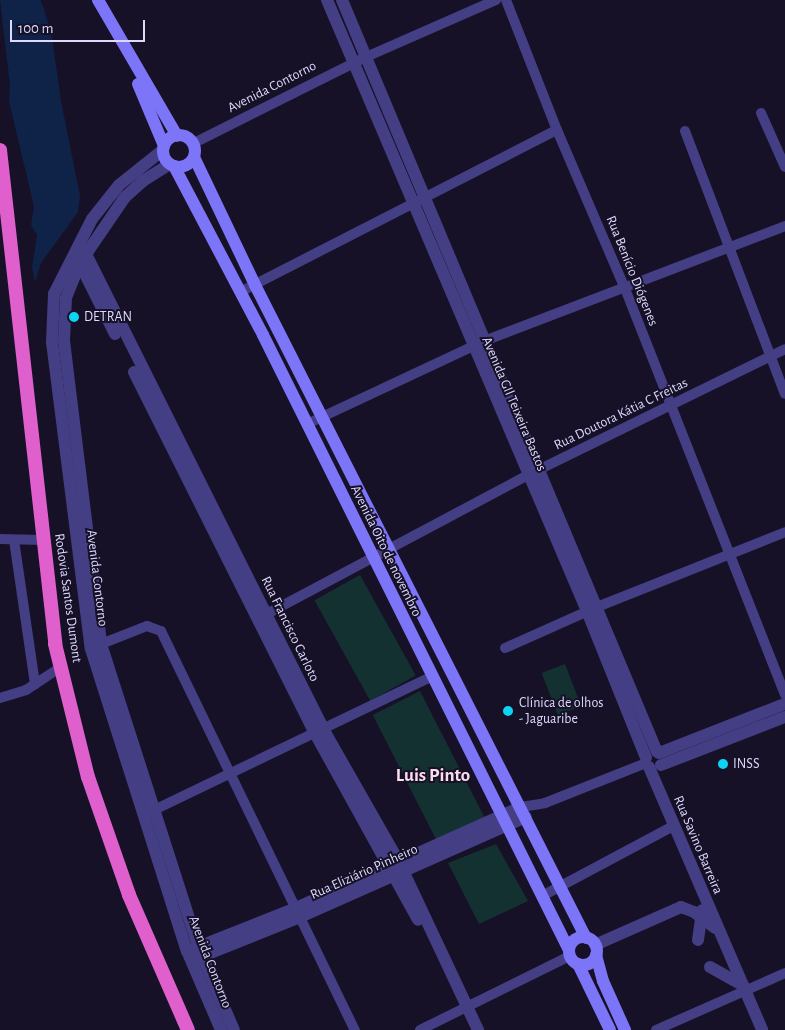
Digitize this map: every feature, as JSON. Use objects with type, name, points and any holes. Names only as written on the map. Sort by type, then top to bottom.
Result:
[{"type":"highway","name":"Rodovia Santos Dumont","points":[[0,150],[43,540],[61,667],[88,777],[122,877],[188,1030]]},
{"type":"main road","points":[[98,0],[122,47],[177,136]]},
{"type":"main road","points":[[122,47],[163,148],[172,165],[183,166],[194,157],[192,144],[186,137],[177,136],[169,139],[163,148]]},
{"type":"main road","name":"Avenida Oito de novembro","points":[[194,157],[255,285],[592,946],[603,981],[624,1030]]},
{"type":"main road","name":"Avenida Oito de novembro","points":[[172,165],[263,335],[372,558],[507,821],[572,957],[610,1030]]},
{"type":"main road","points":[[263,335],[278,328]]},
{"type":"main road","points":[[332,476],[348,467]]},
{"type":"main road","points":[[424,661],[442,652]]},
{"type":"main road","points":[[577,938],[592,946],[591,962],[572,957],[577,938]]},
{"type":"street","name":"Avenida GIl Teixeira Bastos","points":[[326,0],[353,63],[419,201]]},
{"type":"street","name":"Avenida GIl Teixeira Bastos","points":[[342,0],[366,57],[419,201],[478,344],[592,609],[654,761]]},
{"type":"street","name":"Avenida Contorno","points":[[192,144],[353,63],[496,0]]},
{"type":"street","name":"Rua Benício Diógenes","points":[[506,0],[557,130],[624,286],[785,694]]},
{"type":"street","points":[[760,113],[785,167]]},
{"type":"street","points":[[240,292],[557,130]]},
{"type":"street","points":[[685,131],[785,394]]},
{"type":"street","name":"Avenida Contorno","points":[[163,148],[119,185],[80,252],[66,298],[58,341],[96,646],[194,954],[222,1030]]},
{"type":"street","name":"Avenida Contorno","points":[[80,252],[126,197],[144,180],[172,165]]},
{"type":"street","points":[[307,424],[478,344],[624,286],[785,226]]},
{"type":"street","name":"Rua Francisco Carloto","points":[[80,252],[320,732],[397,869],[478,1030]]},
{"type":"street","name":"Rua Doutora Kátia C Freitas","points":[[262,617],[533,472],[785,349]]},
{"type":"street","points":[[504,648],[592,609],[785,532]]},
{"type":"street","points":[[0,540],[43,540]]},
{"type":"street","points":[[14,540],[35,684]]},
{"type":"street","points":[[96,646],[147,626],[161,631],[355,1030]]},
{"type":"street","name":"Avenida Contorno","points":[[96,646],[152,811],[194,954],[234,1030]]},
{"type":"street","points":[[0,698],[35,684],[61,667]]},
{"type":"street","points":[[152,811],[320,732],[432,676]]},
{"type":"street","name":"Rua Eliziário Pinheiro","points":[[194,954],[298,912],[545,803],[654,761],[785,704]]},
{"type":"street","name":"Rua Eliziário Pinheiro","points":[[654,761],[785,717]]},
{"type":"street","name":"Rua Savino Barreira","points":[[654,761],[673,826],[762,1030]]},
{"type":"street","name":"Rua Savino Barreira","points":[[654,761],[716,908],[721,933]]},
{"type":"street","points":[[544,895],[673,826]]},
{"type":"street","points":[[698,940],[703,898]]},
{"type":"street","name":"Rua Savino Barreira","points":[[592,946],[662,913],[681,908],[701,916],[721,933]]},
{"type":"street","points":[[420,1030],[468,1010],[572,957]]},
{"type":"street","points":[[710,967],[744,987]]},
{"type":"street","points":[[656,1030],[744,987],[785,973]]},
{"type":"green space","points":[[360,575],[416,676],[370,701],[315,600]]},
{"type":"green space","points":[[565,664],[581,706],[558,715],[542,673]]},
{"type":"green space","points":[[420,691],[486,821],[439,845],[373,715]]},
{"type":"green space","points":[[496,844],[528,901],[479,924],[448,863]]},
{"type":"water","points":[[0,0],[40,0],[43,6],[52,37],[61,101],[80,196],[78,212],[41,263],[35,282],[32,268],[37,235],[31,225],[34,207],[9,101],[10,85]]},
{"type":"place","name":"DETRAN","points":[[74,317]]},
{"type":"place","name":"Clínica de olhos - Jaguaribe","points":[[508,711]]},
{"type":"place","name":"INSS","points":[[723,764]]},
{"type":"district","name":"Luis Pinto","points":[[433,776]]}]
